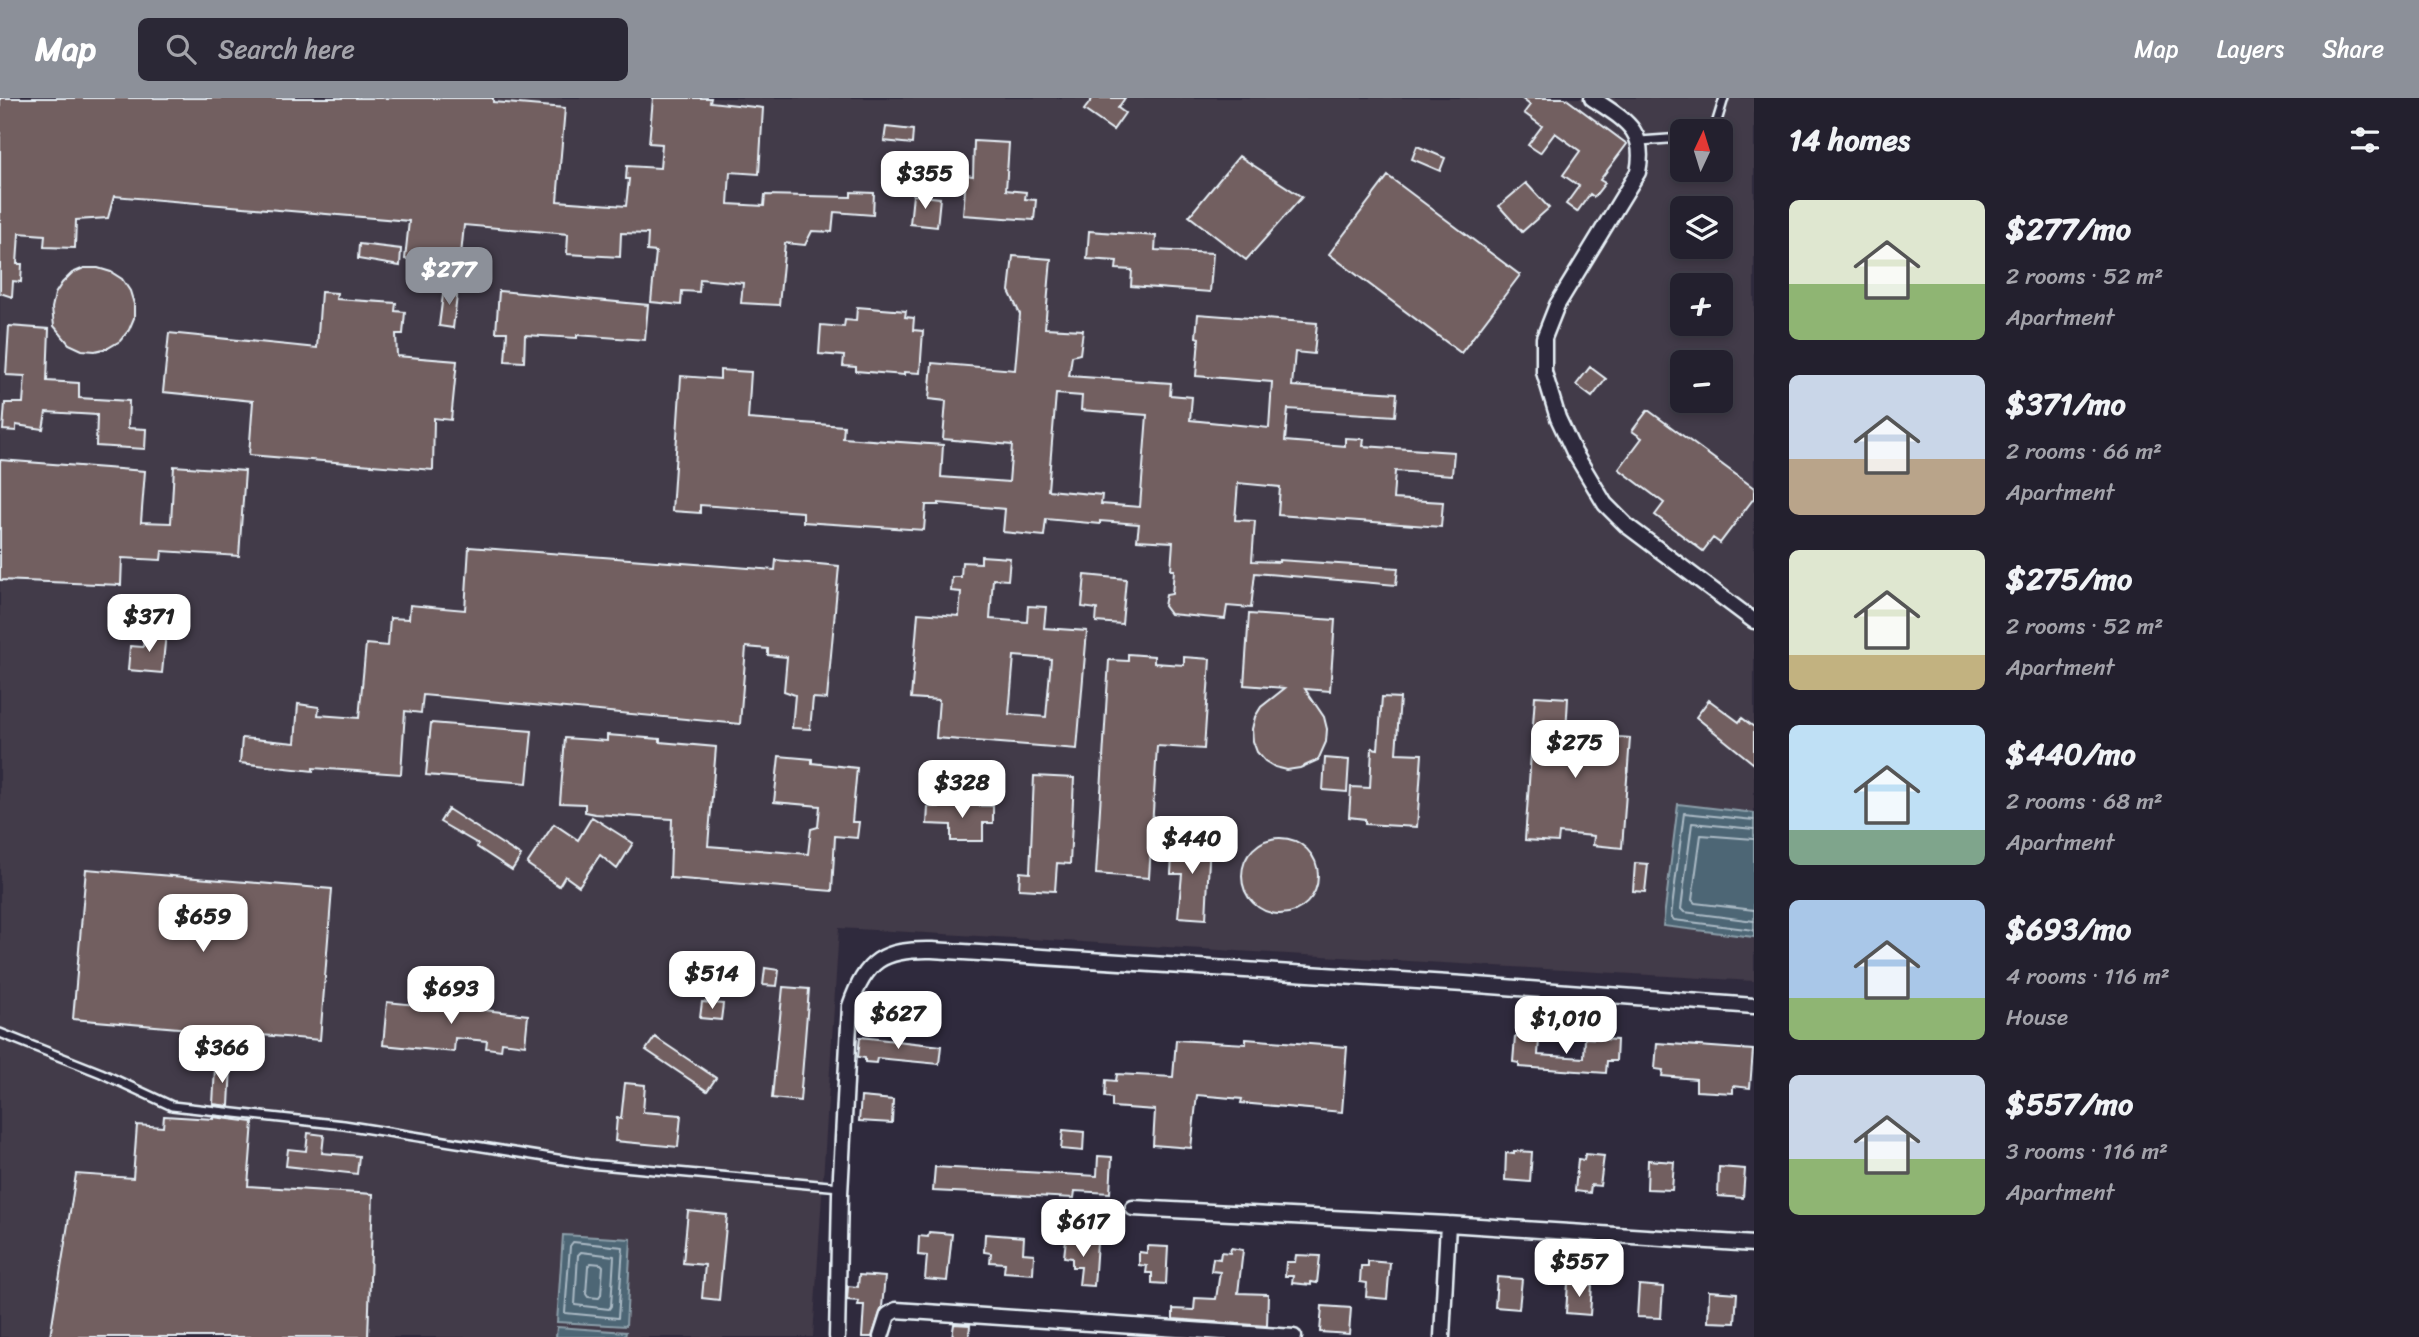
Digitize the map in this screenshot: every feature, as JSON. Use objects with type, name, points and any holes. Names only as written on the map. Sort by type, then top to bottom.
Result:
[{"type":"street","points":[[1592,98],[1630,126],[1640,141],[1642,151],[1639,172],[1557,305],[1545,338],[1544,372],[1558,418],[1574,452],[1605,504],[1626,525],[1754,621]]},
{"type":"street","points":[[837,1337],[840,1187],[850,1006],[866,970],[893,952],[932,950],[1437,982],[1754,1006]]},
{"type":"street","points":[[1133,1208],[1448,1224],[1754,1244]]},
{"type":"street","points":[[1441,1337],[1448,1224]]},
{"type":"street","points":[[881,1337],[888,1315],[896,1310],[1294,1337]]},
{"type":"lane","points":[[1718,119],[1724,98]]},
{"type":"lane","points":[[1640,141],[1670,139]]},
{"type":"lane","points":[[0,1033],[77,1063],[172,1106],[344,1125],[580,1163],[840,1187]]},
{"type":"shaded area","points":[[0,98],[1754,98],[1754,981],[839,928],[813,1337],[0,1337]]},
{"type":"water","points":[[1678,804],[1754,813],[1754,937],[1663,926]]},
{"type":"water","points":[[563,1235],[631,1239],[626,1326],[557,1322]]},
{"type":"water","points":[[557,1327],[626,1332],[625,1337],[556,1337]]},
{"type":"building","points":[[0,98],[493,98],[493,102],[565,108],[557,201],[626,206],[629,179],[626,179],[627,166],[660,168],[662,144],[649,143],[653,98],[711,98],[710,102],[763,108],[759,174],[730,172],[728,204],[764,206],[765,195],[851,197],[851,192],[874,193],[873,215],[834,212],[832,232],[812,231],[805,245],[785,243],[779,305],[741,303],[743,283],[700,279],[699,292],[682,291],[681,305],[651,302],[656,252],[647,251],[648,234],[621,233],[620,257],[567,254],[568,234],[464,225],[460,265],[405,259],[409,221],[114,196],[108,218],[76,220],[75,248],[44,247],[45,235],[19,233],[17,264],[22,264],[21,282],[13,281],[12,297],[0,293]]},
{"type":"building","points":[[1093,98],[1125,98],[1118,108],[1125,113],[1113,130],[1084,110]]},
{"type":"building","points":[[1521,98],[1565,98],[1627,144],[1600,180],[1605,183],[1594,197],[1590,194],[1577,212],[1566,204],[1579,186],[1563,175],[1580,151],[1555,133],[1540,153],[1528,145],[1542,126],[1524,113],[1530,105]]},
{"type":"building","points":[[886,127],[913,130],[912,144],[884,141]]},
{"type":"building","points":[[974,141],[1009,143],[1006,190],[1026,192],[1025,199],[1036,200],[1034,220],[963,215],[966,175],[973,176]]},
{"type":"building","points":[[1417,146],[1445,158],[1440,171],[1412,159]]},
{"type":"building","points":[[1239,156],[1302,197],[1246,260],[1189,216]]},
{"type":"building","points":[[1388,176],[1520,275],[1461,353],[1329,254]]},
{"type":"building","points":[[1526,183],[1549,208],[1522,232],[1499,206]]},
{"type":"building","points":[[913,195],[940,198],[937,227],[910,224]]},
{"type":"building","points":[[1089,231],[1156,236],[1155,250],[1213,253],[1210,292],[1131,286],[1132,270],[1116,269],[1117,261],[1087,259]]},
{"type":"building","points":[[359,244],[401,249],[400,266],[358,259]]},
{"type":"building","points":[[1013,256],[1051,259],[1045,328],[1083,330],[1080,354],[1072,356],[1069,376],[1171,383],[1170,395],[1192,397],[1190,420],[1269,428],[1272,382],[1196,376],[1198,314],[1317,323],[1314,354],[1295,352],[1292,386],[1397,393],[1395,416],[1288,409],[1285,441],[1345,446],[1345,438],[1364,439],[1363,446],[1454,452],[1452,475],[1395,471],[1393,499],[1443,502],[1441,527],[1278,515],[1280,487],[1238,483],[1235,520],[1255,521],[1252,561],[1279,560],[1398,568],[1396,585],[1255,573],[1251,608],[1227,606],[1225,619],[1170,614],[1164,606],[1166,595],[1172,594],[1173,542],[1137,540],[1139,524],[1046,519],[1044,536],[1003,532],[1005,509],[939,503],[926,505],[924,530],[803,522],[803,512],[700,505],[700,513],[672,511],[681,376],[720,379],[720,370],[751,372],[748,419],[844,426],[843,438],[943,445],[941,477],[1009,482],[1012,445],[943,439],[946,401],[929,399],[932,363],[1015,370],[1020,314],[1009,291]],"holes":[[[1056,394],[1082,396],[1081,410],[1147,415],[1140,507],[1101,504],[1102,495],[1048,490]]]},
{"type":"building","points":[[84,268],[98,268],[122,279],[134,304],[134,318],[120,341],[95,351],[82,350],[69,344],[54,326],[52,308],[55,294],[72,273]]},
{"type":"building","points":[[444,287],[458,288],[453,328],[439,326]]},
{"type":"building","points":[[499,291],[648,305],[645,340],[577,335],[577,338],[525,335],[524,362],[505,361],[507,332],[496,332]]},
{"type":"building","points":[[321,292],[337,293],[336,299],[396,303],[395,311],[405,312],[403,334],[396,334],[397,356],[457,361],[451,420],[434,418],[433,470],[249,455],[253,401],[163,392],[169,333],[317,348]]},
{"type":"building","points":[[857,307],[906,311],[905,317],[914,318],[913,330],[923,331],[920,373],[904,372],[904,375],[856,371],[856,367],[843,366],[844,356],[819,354],[821,325],[844,327],[845,320],[856,321]]},
{"type":"building","points":[[9,326],[49,329],[47,381],[79,383],[79,398],[129,401],[128,428],[146,429],[145,449],[96,446],[97,415],[46,412],[43,429],[16,425],[16,431],[3,430],[5,403],[23,403],[25,376],[6,375]]},
{"type":"building","points":[[1590,367],[1606,379],[1592,397],[1576,385]]},
{"type":"building","points":[[1648,410],[1754,488],[1754,498],[1720,543],[1713,538],[1703,551],[1655,515],[1664,503],[1619,469],[1642,438],[1632,431]]},
{"type":"building","points":[[0,460],[145,471],[141,522],[171,523],[174,466],[245,471],[239,556],[162,551],[161,560],[122,558],[121,585],[0,580]]},
{"type":"building","points":[[469,547],[775,570],[776,560],[839,566],[827,699],[813,698],[810,729],[792,728],[795,695],[784,691],[787,657],[768,655],[768,649],[746,647],[740,724],[423,695],[421,713],[405,711],[401,774],[313,768],[313,771],[240,763],[242,738],[295,743],[298,704],[319,707],[318,715],[359,718],[366,644],[388,646],[390,618],[409,619],[410,605],[465,610]]},
{"type":"building","points":[[981,556],[1010,558],[1008,580],[993,579],[990,619],[1027,622],[1028,606],[1046,607],[1044,628],[1087,631],[1077,749],[936,738],[939,700],[911,698],[918,613],[959,616],[961,592],[951,591],[952,577],[961,577],[962,562],[981,563]],"holes":[[[1014,656],[1051,659],[1046,717],[1009,714]]]},
{"type":"building","points":[[1085,575],[1126,579],[1122,624],[1096,622],[1097,609],[1082,607]]},
{"type":"building","points":[[1249,614],[1335,620],[1330,691],[1305,689],[1324,717],[1326,742],[1318,760],[1300,768],[1287,770],[1275,767],[1257,752],[1253,741],[1252,729],[1261,707],[1285,688],[1244,685]]},
{"type":"building","points":[[145,631],[166,633],[162,673],[128,670],[130,646],[143,647]]},
{"type":"building","points":[[1128,654],[1154,656],[1154,663],[1184,665],[1184,657],[1210,659],[1204,749],[1157,746],[1149,878],[1096,874],[1109,660],[1128,661]]},
{"type":"building","points":[[1535,696],[1568,698],[1566,733],[1630,738],[1622,848],[1593,845],[1594,836],[1559,833],[1558,842],[1525,840]]},
{"type":"building","points":[[1382,697],[1400,698],[1396,753],[1422,754],[1417,827],[1365,824],[1365,819],[1349,817],[1351,787],[1370,788],[1372,748],[1378,749]]},
{"type":"building","points":[[1709,700],[1739,722],[1742,718],[1754,727],[1754,764],[1696,717]]},
{"type":"building","points":[[431,723],[532,731],[527,783],[426,775]]},
{"type":"building","points":[[607,735],[716,747],[708,846],[808,854],[811,829],[818,827],[820,806],[774,802],[779,756],[857,768],[852,822],[859,822],[857,838],[835,836],[832,891],[670,878],[672,819],[595,814],[585,812],[585,804],[560,803],[565,738],[607,741]]},
{"type":"building","points":[[1325,758],[1349,760],[1347,792],[1323,790]]},
{"type":"building","points":[[1034,776],[1074,778],[1070,864],[1057,863],[1055,891],[1019,889],[1020,872],[1030,873]]},
{"type":"building","points":[[993,806],[993,823],[983,823],[983,841],[951,841],[951,825],[927,824],[928,807]]},
{"type":"building","points":[[448,809],[521,856],[512,870],[477,847],[478,844],[440,822]]},
{"type":"building","points":[[592,817],[633,843],[617,869],[600,855],[579,886],[565,876],[559,886],[527,864],[554,824],[578,840]]},
{"type":"building","points":[[1173,838],[1210,840],[1206,919],[1178,917],[1182,874],[1171,874]]},
{"type":"building","points":[[1280,838],[1294,841],[1307,849],[1315,862],[1318,876],[1315,890],[1307,903],[1294,911],[1280,914],[1266,911],[1253,903],[1245,890],[1242,876],[1245,862],[1253,849],[1266,841]]},
{"type":"building","points":[[1635,863],[1648,864],[1645,892],[1633,891]]},
{"type":"building","points":[[86,869],[332,889],[320,1040],[73,1019]]},
{"type":"building","points":[[765,968],[779,970],[777,986],[763,985]]},
{"type":"building","points":[[783,987],[809,989],[800,1101],[772,1098]]},
{"type":"building","points":[[447,997],[476,1000],[475,1009],[528,1015],[525,1045],[502,1042],[501,1050],[486,1048],[487,1041],[455,1038],[454,1052],[383,1045],[387,1002],[446,1008]]},
{"type":"building","points":[[702,1002],[723,1004],[721,1020],[700,1018]]},
{"type":"building","points":[[655,1037],[716,1078],[707,1091],[646,1050]]},
{"type":"building","points":[[860,1037],[941,1046],[939,1064],[877,1058],[876,1063],[865,1062],[865,1058],[858,1057]]},
{"type":"building","points":[[1515,1037],[1539,1039],[1538,1055],[1584,1058],[1585,1038],[1617,1040],[1616,1061],[1607,1061],[1606,1073],[1519,1067],[1519,1063],[1513,1062]]},
{"type":"building","points":[[1246,1039],[1347,1047],[1342,1112],[1241,1103],[1242,1099],[1197,1095],[1191,1148],[1153,1145],[1155,1110],[1112,1107],[1112,1098],[1105,1097],[1106,1080],[1116,1081],[1117,1074],[1173,1077],[1176,1040],[1246,1044]]},
{"type":"building","points":[[1657,1043],[1753,1050],[1750,1088],[1733,1086],[1733,1093],[1696,1091],[1696,1079],[1662,1076],[1663,1070],[1655,1069]]},
{"type":"building","points":[[219,1064],[231,1064],[229,1106],[213,1104],[215,1068],[219,1070]]},
{"type":"building","points":[[625,1083],[645,1085],[643,1112],[681,1115],[678,1147],[615,1141],[617,1118],[621,1119]]},
{"type":"building","points":[[861,1097],[893,1100],[892,1123],[859,1121]]},
{"type":"building","points":[[164,1116],[213,1117],[253,1122],[248,1186],[373,1194],[368,1337],[50,1337],[76,1174],[133,1178],[137,1125],[163,1127]]},
{"type":"building","points":[[1063,1130],[1084,1132],[1083,1151],[1061,1149]]},
{"type":"building","points":[[308,1133],[324,1135],[322,1153],[359,1156],[357,1174],[286,1166],[288,1149],[306,1151]]},
{"type":"building","points":[[1514,1151],[1532,1152],[1530,1182],[1505,1180],[1506,1153],[1514,1154]]},
{"type":"building","points":[[1585,1154],[1604,1156],[1600,1186],[1591,1185],[1590,1193],[1575,1191],[1578,1159],[1584,1160]]},
{"type":"building","points":[[1098,1156],[1112,1157],[1110,1193],[1075,1191],[1074,1198],[933,1191],[935,1167],[1097,1176]]},
{"type":"building","points":[[1648,1160],[1674,1162],[1672,1190],[1647,1189]]},
{"type":"building","points":[[1719,1167],[1745,1169],[1743,1198],[1718,1196]]},
{"type":"building","points":[[688,1211],[727,1215],[719,1300],[702,1298],[705,1265],[683,1263]]},
{"type":"building","points":[[929,1232],[952,1234],[947,1281],[925,1279],[927,1256],[918,1255],[919,1236],[928,1237]]},
{"type":"building","points":[[985,1234],[1024,1237],[1023,1253],[1034,1254],[1033,1274],[1004,1272],[1005,1263],[990,1262],[991,1253],[984,1252]]},
{"type":"building","points":[[1066,1239],[1097,1242],[1094,1286],[1079,1285],[1081,1267],[1072,1267],[1072,1258],[1064,1257]]},
{"type":"building","points":[[1147,1246],[1168,1247],[1166,1284],[1152,1283],[1152,1273],[1146,1273],[1147,1266],[1139,1265],[1139,1252],[1147,1253]]},
{"type":"building","points":[[1231,1248],[1243,1250],[1238,1293],[1268,1294],[1267,1326],[1173,1319],[1173,1309],[1194,1310],[1195,1298],[1216,1299],[1220,1272],[1211,1271],[1213,1258],[1220,1259],[1221,1252],[1230,1253]]},
{"type":"building","points":[[1296,1255],[1320,1256],[1317,1283],[1292,1283],[1293,1276],[1285,1276],[1286,1262],[1295,1262]]},
{"type":"building","points":[[1368,1261],[1390,1263],[1387,1299],[1366,1297],[1367,1283],[1360,1282],[1361,1266],[1368,1266]]},
{"type":"building","points":[[859,1275],[885,1277],[882,1307],[872,1337],[862,1337],[864,1305],[858,1305],[859,1301],[847,1300],[848,1286],[858,1287]]},
{"type":"building","points":[[1497,1277],[1522,1279],[1519,1309],[1495,1307]]},
{"type":"building","points":[[1568,1283],[1592,1285],[1590,1315],[1566,1313]]},
{"type":"building","points":[[1639,1285],[1663,1287],[1661,1318],[1637,1317]]},
{"type":"building","points":[[1709,1291],[1737,1293],[1735,1323],[1708,1322]]},
{"type":"building","points":[[1322,1306],[1351,1308],[1349,1334],[1320,1332]]},
{"type":"building","points":[[954,1324],[970,1325],[969,1337],[952,1337]]}]
